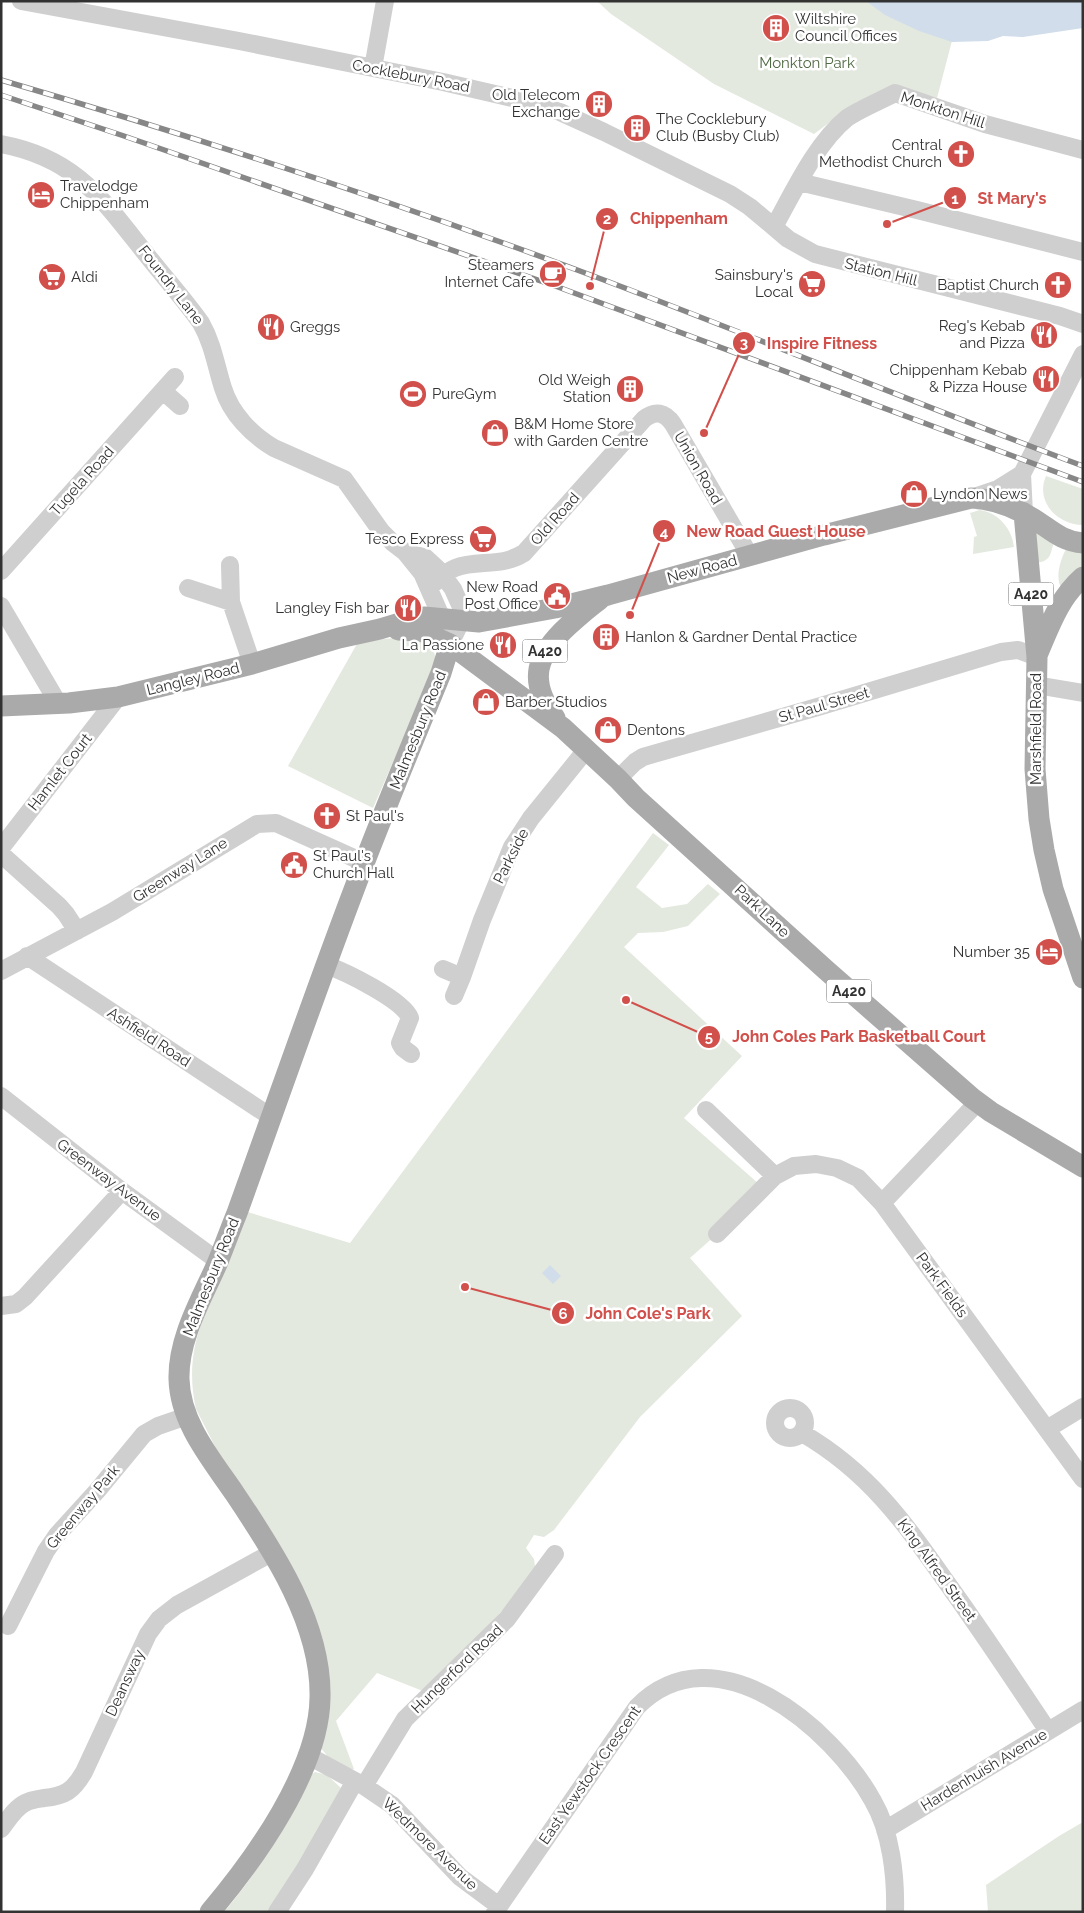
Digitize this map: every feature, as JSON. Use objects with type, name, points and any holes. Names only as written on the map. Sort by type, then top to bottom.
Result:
[{"type":"main road","name":"New Road","points":[[452,620],[480,622],[555,608],[834,532],[971,498],[994,500],[1025,522]]},
{"type":"main road","name":"A420","points":[[1025,522],[1061,538],[1083,543]]},
{"type":"main road","name":"Marshfield Road","points":[[1025,522],[1037,657],[1035,779],[1044,850],[1062,917],[1083,978]]},
{"type":"main road","name":"A420","points":[[1037,657],[1055,612],[1067,593],[1083,577]]},
{"type":"main road","name":"New Road","points":[[563,728],[545,704],[542,696],[538,680],[540,661],[546,649],[563,630],[583,612],[608,595]]},
{"type":"main road","name":"Langley Road","points":[[1,706],[58,704],[118,697],[252,664],[339,638],[413,619],[424,617],[452,620]]},
{"type":"main road","name":"Langley Road","points":[[380,629],[421,631],[450,644]]},
{"type":"main road","name":"Park Lane","points":[[450,644],[563,728],[636,798],[826,970],[978,1103],[1083,1167]]},
{"type":"main road","name":"Malmesbury Road","points":[[210,1912],[260,1848],[284,1807],[308,1755],[319,1715],[320,1697],[316,1660],[305,1618],[291,1587],[273,1552],[202,1445],[187,1416],[180,1390],[179,1376],[182,1357],[192,1318],[218,1261],[326,965],[441,673],[450,644]]},
{"type":"street","name":"Cocklebury Road","points":[[21,1],[373,68],[525,101],[560,112],[730,194],[750,207],[774,227]]},
{"type":"street","points":[[373,68],[385,1]]},
{"type":"street","name":"Monkton Hill","points":[[774,227],[821,147],[847,118],[895,93],[986,124],[1083,150]]},
{"type":"street","name":"Foundry Lane","points":[[1,144],[31,151],[45,157],[74,173],[97,194],[201,323],[212,346],[227,400],[246,426],[265,443],[274,448],[344,479],[387,537],[406,552],[426,558],[444,575],[461,607],[452,620]]},
{"type":"street","points":[[799,182],[1083,252]]},
{"type":"street","name":"Station Hill","points":[[774,227],[796,244],[824,257],[1060,316],[1083,324]]},
{"type":"street","points":[[1022,474],[1083,354]]},
{"type":"street","name":"Tugela Road","points":[[1,571],[175,377]]},
{"type":"street","points":[[162,390],[180,406]]},
{"type":"street","name":"Union Road","points":[[657,413],[664,414],[672,424],[750,556]]},
{"type":"street","name":"Old Road","points":[[430,587],[444,575],[461,566],[507,562],[524,553],[644,419],[650,414],[657,413]]},
{"type":"street","name":"New Road","points":[[971,498],[1004,486],[1022,474]]},
{"type":"street","name":"Marshfield Road","points":[[1022,474],[1025,522]]},
{"type":"street","points":[[406,552],[452,620],[450,644]]},
{"type":"street","points":[[230,565],[231,602],[252,664]]},
{"type":"street","points":[[188,588],[231,602]]},
{"type":"street","points":[[1,606],[58,704]]},
{"type":"street","name":"St Paul Street","points":[[618,779],[635,762],[643,757],[1000,652],[1018,650],[1037,657]]},
{"type":"street","points":[[1036,685],[1083,693]]},
{"type":"street","name":"Hamlet Court","points":[[1,848],[118,697]]},
{"type":"street","name":"Parkside","points":[[454,996],[512,847],[531,818],[586,750]]},
{"type":"street","name":"Greenway Lane","points":[[1,971],[112,912],[257,824],[276,823],[365,863]]},
{"type":"street","points":[[1,854],[63,910],[76,931]]},
{"type":"street","name":"Ashfield Road","points":[[27,956],[271,1117]]},
{"type":"street","points":[[326,965],[356,978],[408,1012],[410,1021],[401,1037],[400,1043],[411,1054]]},
{"type":"street","points":[[443,969],[462,977]]},
{"type":"street","name":"Greenway Avenue","points":[[1,1096],[122,1191],[218,1261]]},
{"type":"street","points":[[882,1203],[978,1103]]},
{"type":"street","points":[[706,1110],[775,1176],[717,1234]]},
{"type":"street","name":"Park Fields","points":[[775,1176],[786,1169],[802,1165],[830,1166],[858,1178],[882,1203],[1083,1479]]},
{"type":"street","points":[[1,1306],[16,1304],[25,1297],[122,1191]]},
{"type":"street","points":[[1047,1429],[1083,1407]]},
{"type":"street","name":"Greenway Park","points":[[8,1626],[46,1551],[57,1535],[97,1491],[144,1434],[158,1426],[187,1416]]},
{"type":"street","name":"King Alfred Street","points":[[802,1433],[832,1451],[853,1468],[895,1512],[972,1618],[1048,1731]]},
{"type":"street","name":"Deansway","points":[[1,1829],[23,1803],[37,1799],[59,1797],[77,1783],[84,1772],[148,1634],[159,1619],[180,1604],[273,1552]]},
{"type":"street","name":"Hungerford Road","points":[[359,1784],[405,1719],[507,1619],[555,1554]]},
{"type":"street","name":"East Yewstock Crescent","points":[[497,1909],[637,1707],[660,1689],[689,1678],[710,1677],[733,1682],[761,1693],[793,1713],[828,1742],[861,1781],[874,1802],[885,1830],[893,1872],[896,1912]]},
{"type":"street","name":"Hardenhuish Avenue","points":[[885,1830],[1083,1710]]},
{"type":"street","name":"Wedmore Avenue","points":[[308,1755],[392,1805],[460,1877],[497,1909]]},
{"type":"street","points":[[277,1912],[359,1784]]},
{"type":"green space","name":"Monkton Park","points":[[597,1],[879,1],[953,37],[937,98],[914,91],[857,102],[814,134],[714,84],[611,14]]},
{"type":"green space","points":[[1046,476],[1083,489],[1083,525],[1065,521],[1051,510],[1043,494]]},
{"type":"green space","points":[[980,510],[999,518],[1011,534],[1014,547],[973,554],[974,537],[977,536],[970,513]]},
{"type":"green space","points":[[1038,530],[1054,542],[1051,554],[1047,559],[1036,563],[1031,534]]},
{"type":"green space","points":[[1067,547],[1083,549],[1083,568],[1062,589],[1058,574]]},
{"type":"green space","points":[[412,636],[431,646],[435,654],[435,666],[373,808],[288,766],[358,642]]},
{"type":"green space","points":[[653,833],[669,845],[636,887],[662,908],[687,904],[708,884],[720,894],[688,926],[663,932],[638,933],[624,947],[742,1056],[684,1118],[759,1184],[717,1234],[690,1258],[742,1316],[640,1417],[554,1530],[544,1537],[534,1535],[526,1548],[534,1559],[536,1573],[428,1693],[377,1673],[336,1721],[354,1769],[349,1771],[329,1758],[320,1747],[325,1663],[196,1409],[192,1375],[195,1344],[199,1329],[244,1211],[350,1243]]},
{"type":"green space","points":[[315,1772],[327,1775],[341,1788],[272,1912],[224,1912],[261,1863],[283,1828],[312,1774]]},
{"type":"green space","points":[[1083,1822],[1083,1912],[988,1912],[986,1885]]},
{"type":"shaded area","points":[[866,1],[1083,1],[1083,28],[1023,37],[1003,36],[988,41],[952,42],[919,31],[885,15]]},
{"type":"shaded area","points":[[550,1265],[561,1276],[553,1284],[542,1273]]},
{"type":"railway","points":[[1,80],[149,125],[443,221],[588,274],[1083,466]]},
{"type":"railway","points":[[1,95],[558,287],[1083,482]]},
{"type":"place","name":"Wiltshire Council Offices","points":[[776,28]]},
{"type":"place","name":"Old Telecom Exchange","points":[[599,104]]},
{"type":"place","name":"The Cocklebury Club (Busby Club)","points":[[637,128]]},
{"type":"place","name":"Central Methodist Church","points":[[961,154]]},
{"type":"place","name":"Travelodge Chippenham","points":[[41,195]]},
{"type":"place","name":"St Mary's","points":[[887,224]]},
{"type":"place","name":"Steamers Internet Cafe","points":[[553,274]]},
{"type":"place","name":"Aldi","points":[[52,277]]},
{"type":"place","name":"Sainsbury's Local","points":[[812,284]]},
{"type":"place","name":"Baptist Church","points":[[1058,285]]},
{"type":"place","name":"Chippenham","points":[[590,286]]},
{"type":"place","name":"Greggs","points":[[271,327]]},
{"type":"place","name":"Reg's Kebab and Pizza","points":[[1044,335]]},
{"type":"place","name":"Chippenham Kebab & Pizza House","points":[[1046,379]]},
{"type":"place","name":"Old Weigh Station","points":[[630,389]]},
{"type":"place","name":"PureGym","points":[[413,394]]},
{"type":"place","name":"B&M Home Store with Garden Centre","points":[[495,433]]},
{"type":"place","name":"Inspire Fitness","points":[[704,433]]},
{"type":"place","name":"Lyndon News","points":[[914,494]]},
{"type":"place","name":"Tesco Express","points":[[483,539]]},
{"type":"place","name":"New Road Post Office","points":[[557,596]]},
{"type":"place","name":"Langley Fish bar","points":[[408,608]]},
{"type":"place","name":"New Road Guest House","points":[[630,615]]},
{"type":"place","name":"Hanlon & Gardner Dental Practice","points":[[606,637]]},
{"type":"place","name":"La Passione","points":[[503,645]]},
{"type":"place","name":"Barber Studios","points":[[486,702]]},
{"type":"place","name":"Dentons","points":[[608,730]]},
{"type":"place","name":"St Paul's","points":[[327,816]]},
{"type":"place","name":"St Paul's Church Hall","points":[[294,865]]},
{"type":"place","name":"Number 35","points":[[1049,952]]},
{"type":"place","name":"John Coles Park Basketball Court","points":[[626,1000]]},
{"type":"place","name":"John Cole's Park","points":[[465,1287]]}]
